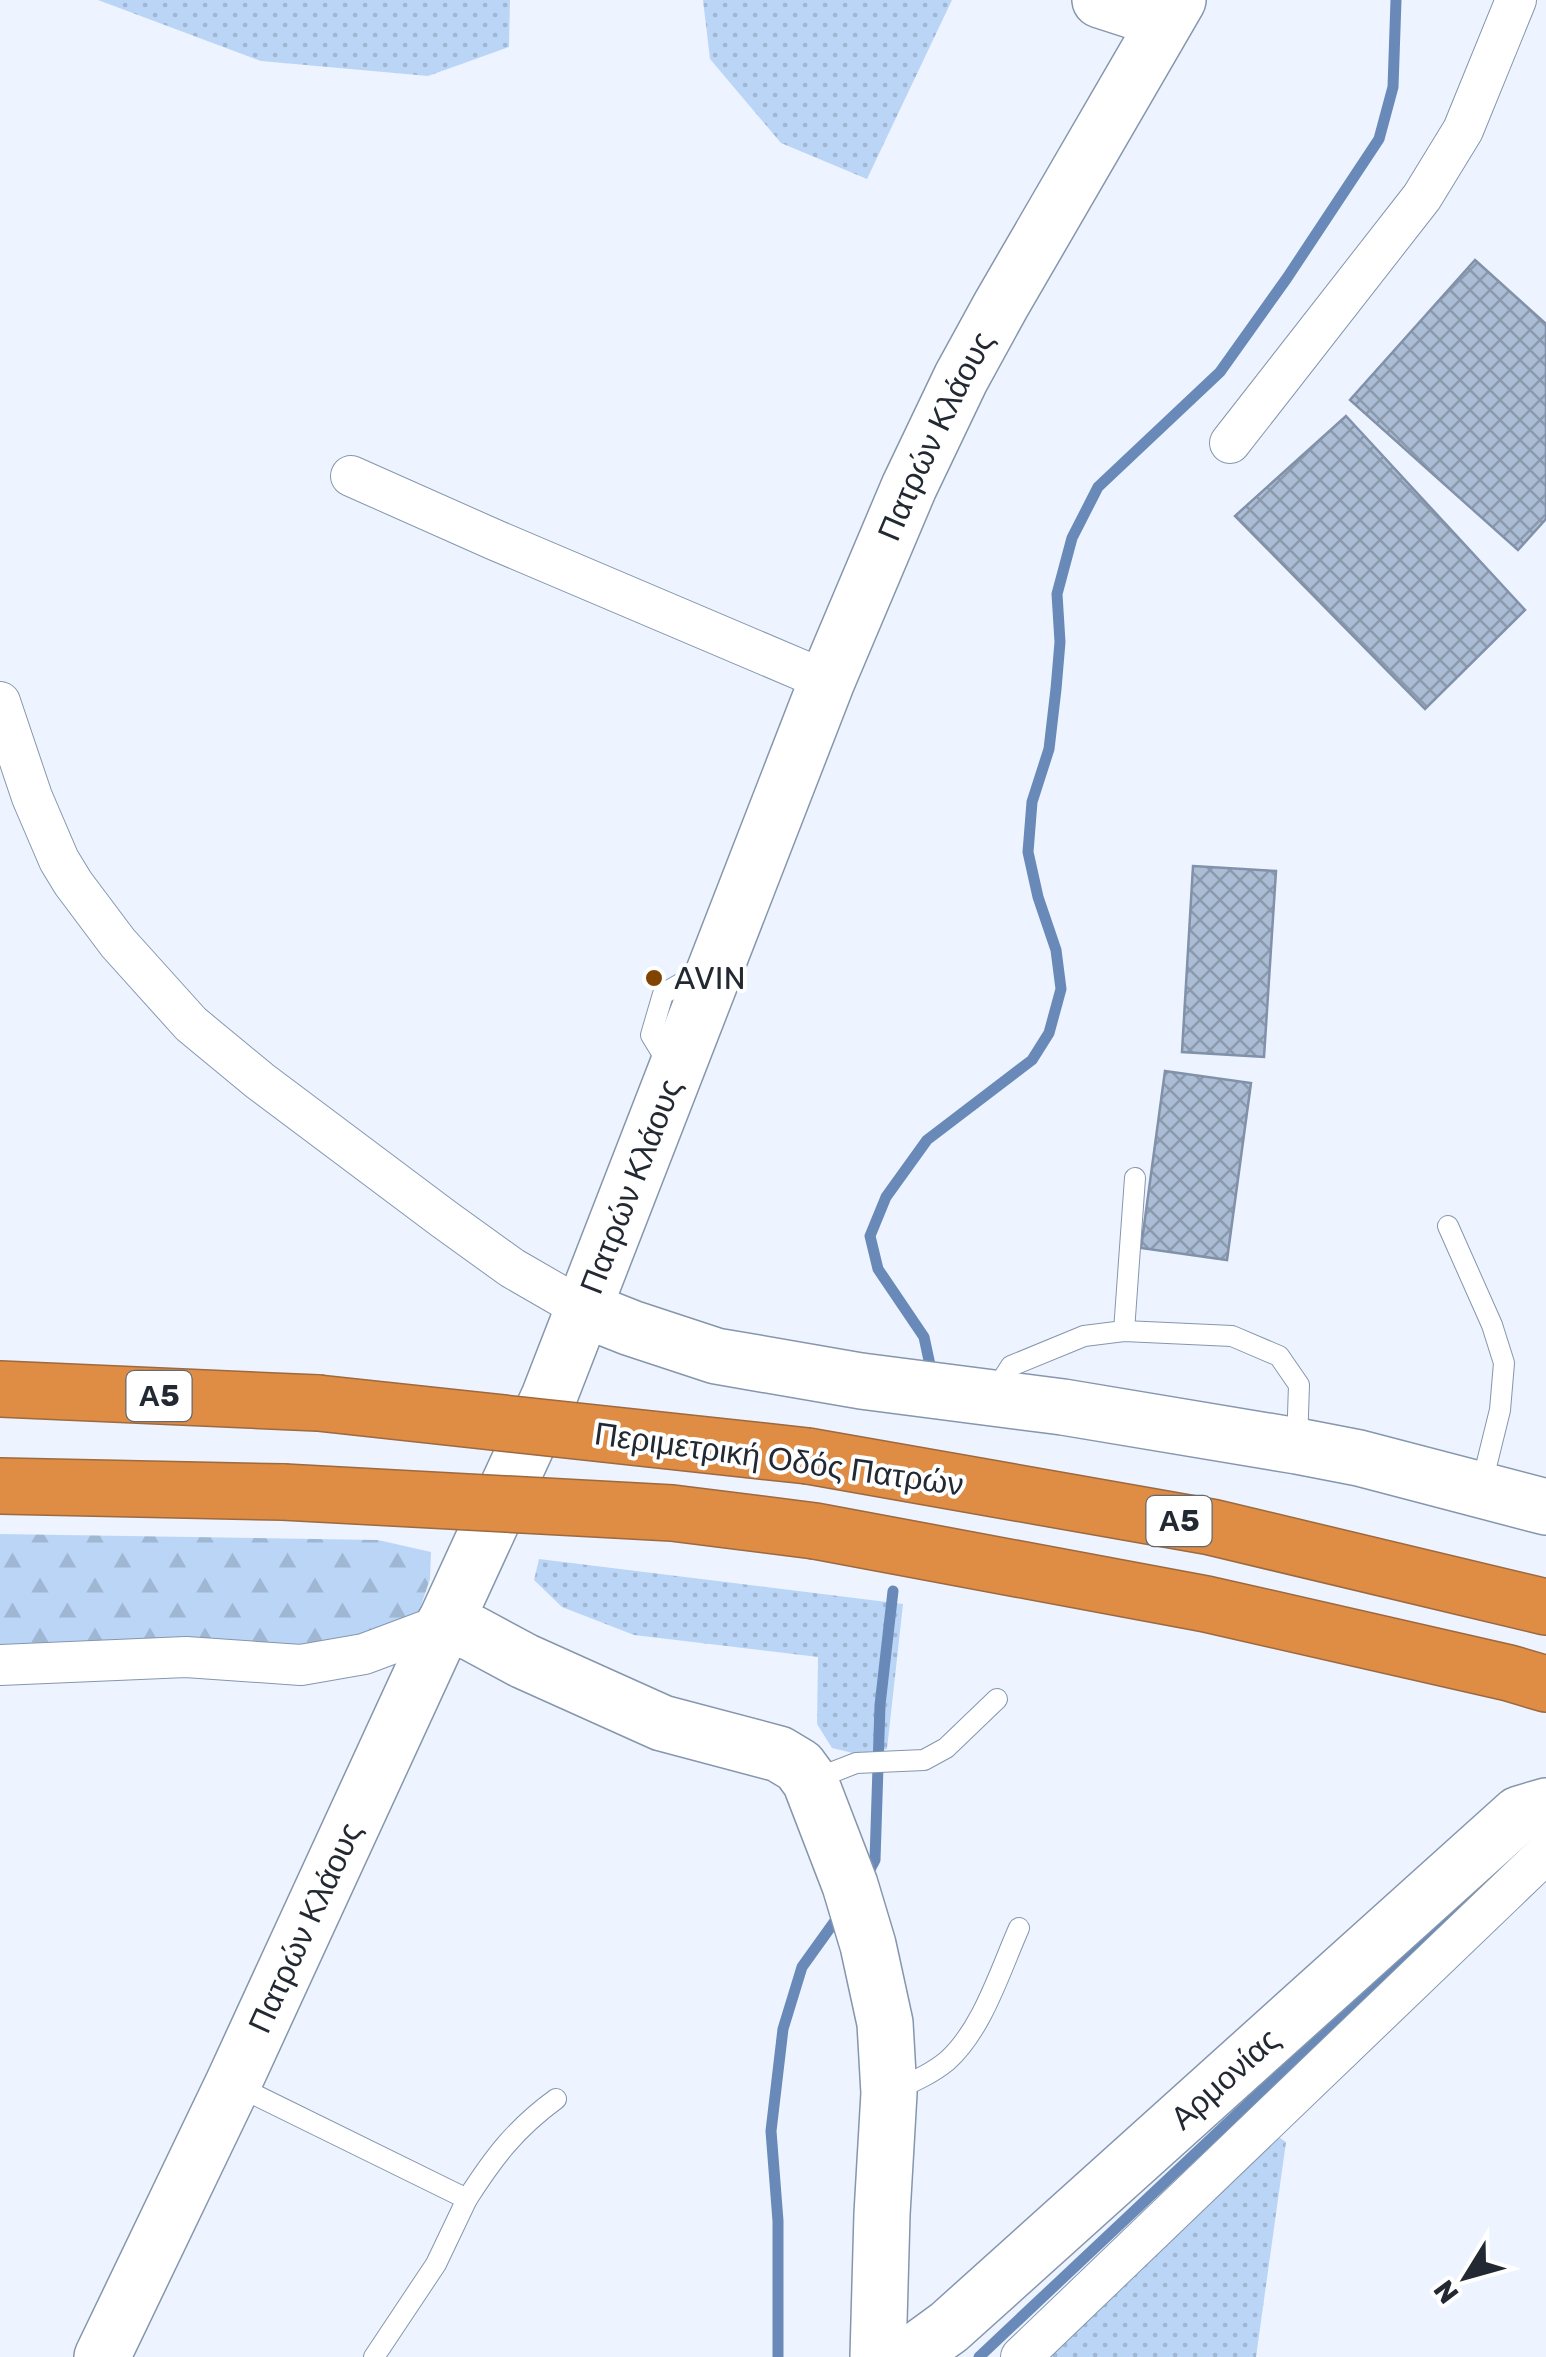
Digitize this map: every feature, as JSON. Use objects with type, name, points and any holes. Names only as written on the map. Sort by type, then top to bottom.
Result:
[{"type":"highway","name":"Περιμετρική Οδός Πατρών","points":[[0,1389],[318,1403],[808,1456],[1211,1527],[1546,1607]]},
{"type":"highway","name":"Περιμετρική Οδός Πατρών","points":[[0,1486],[283,1492],[672,1513],[815,1531],[1206,1604],[1528,1678]]},
{"type":"street","points":[[1100,0],[1172,10]]},
{"type":"street","points":[[1230,443],[1422,197],[1463,130],[1516,0]]},
{"type":"street","name":"Πατρών Κλάους","points":[[102,2357],[234,2084],[549,1396],[827,681],[908,488],[962,378],[1172,10]]},
{"type":"street","points":[[350,476],[827,681]]},
{"type":"street","points":[[0,702],[32,796],[73,883],[118,943],[191,1024],[260,1082],[444,1219],[512,1268],[583,1309],[716,1356],[1297,1446],[1360,1458],[1546,1507]]},
{"type":"street","points":[[0,1664],[186,1658],[301,1665],[364,1654],[444,1624],[472,1633],[524,1662],[662,1723],[779,1754],[799,1766],[833,1772],[850,1885],[885,2023],[889,2093],[878,2357]]},
{"type":"street","name":"Αρμονίας","points":[[908,2357],[964,2314],[1519,1814],[1546,1806]]},
{"type":"street","points":[[1021,2357],[1546,1853]]},
{"type":"lane","points":[[1124,1331],[1134,1178]]},
{"type":"lane","points":[[1448,1226],[1492,1324],[1504,1363],[1500,1410],[1481,1489]]},
{"type":"lane","points":[[991,1397],[1011,1366],[1084,1336],[1124,1331],[1232,1336],[1279,1356],[1300,1385],[1297,1446]]},
{"type":"lane","points":[[833,1772],[892,1762],[918,1762],[934,1756],[997,1699]]},
{"type":"lane","points":[[889,2093],[948,2061],[973,2032],[1019,1928]]},
{"type":"lane","points":[[234,2084],[466,2199]]},
{"type":"lane","points":[[374,2357],[436,2264],[466,2199],[496,2154],[528,2119],[556,2098]]},
{"type":"green space","points":[[98,0],[510,0],[509,47],[428,76],[261,61]]},
{"type":"green space","points":[[703,0],[952,0],[867,179],[781,143],[710,59]]},
{"type":"green space","points":[[0,1534],[378,1540],[431,1552],[430,1579],[415,1623],[310,1648],[0,1649]]},
{"type":"green space","points":[[539,1559],[903,1604],[887,1749],[857,1754],[832,1748],[817,1724],[818,1657],[634,1635],[562,1607],[534,1580]]},
{"type":"green space","points":[[1277,2136],[1286,2142],[1256,2357],[1048,2357]]},
{"type":"building","points":[[1475,260],[1546,324],[1546,519],[1518,550],[1350,400]]},
{"type":"building","points":[[1346,416],[1525,610],[1425,709],[1235,516]]},
{"type":"building","points":[[1193,866],[1276,871],[1264,1057],[1182,1052]]},
{"type":"building","points":[[1165,1071],[1251,1083],[1227,1260],[1141,1248]]},
{"type":"waterway","points":[[930,1365],[924,1337],[878,1269],[870,1236],[886,1197],[927,1140],[1032,1060],[1049,1033],[1061,989],[1056,950],[1028,852],[1032,802],[1049,749],[1056,689],[1060,642],[1057,594],[1072,538],[1098,487],[1220,372],[1379,139],[1393,87],[1396,0]]},
{"type":"waterway","points":[[865,1879],[875,1860],[880,1705],[893,1591]]},
{"type":"waterway","points":[[979,2357],[1472,1893]]},
{"type":"waterway","points":[[778,2357],[778,2221],[771,2131],[783,2029],[802,1967],[840,1914]]},
{"type":"place","name":"AVIN","points":[[654,978]]}]
